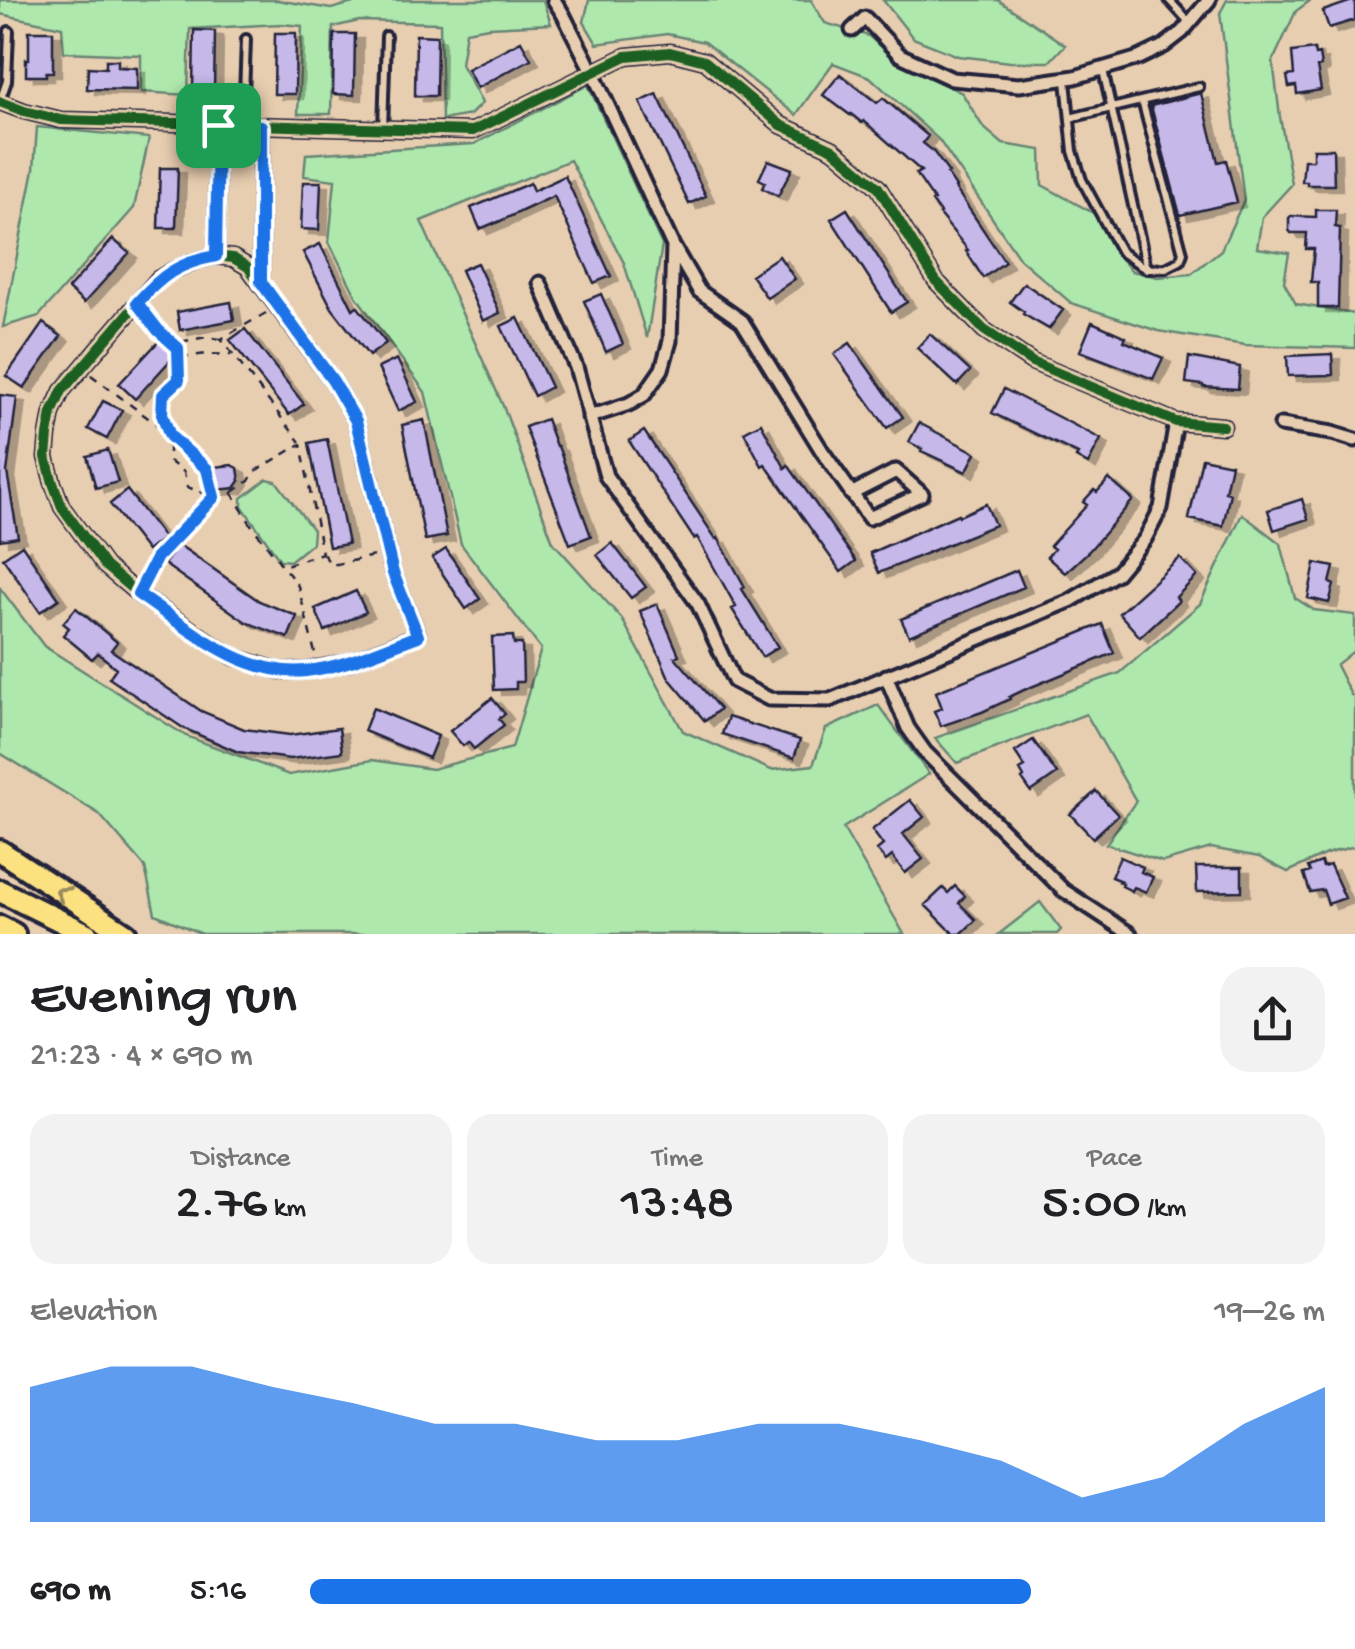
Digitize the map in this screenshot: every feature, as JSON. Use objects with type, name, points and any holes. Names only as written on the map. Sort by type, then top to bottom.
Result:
[{"type":"highway","points":[[0,851],[126,934]]},
{"type":"highway","points":[[0,891],[87,934]]},
{"type":"highway","points":[[0,927],[14,934]]},
{"type":"street","points":[[554,0],[592,71],[673,246],[699,291],[742,322],[850,494],[869,518],[922,494],[896,471],[850,494]]},
{"type":"street","points":[[852,30],[865,18],[900,55],[952,79],[1018,84],[1103,70],[1152,52],[1173,39],[1209,0]]},
{"type":"street","points":[[0,102],[60,120],[473,132],[626,56],[670,52],[706,61],[780,125],[832,149],[878,186],[936,282],[984,330],[1032,362],[1176,422],[1223,426]]},
{"type":"street","points":[[216,256],[218,125]]},
{"type":"street","points":[[261,126],[261,282]]},
{"type":"street","points":[[589,417],[644,395],[662,369],[670,341],[673,246]]},
{"type":"street","points":[[216,256],[233,258],[261,282],[333,381],[356,421],[393,573],[418,636],[349,662],[306,671],[280,671],[234,656],[138,594],[105,566],[62,507],[46,457],[52,413],[62,390],[158,279],[177,267],[216,256]]},
{"type":"street","points":[[540,283],[576,366],[606,476],[698,604],[734,681],[769,699],[830,700],[1070,601],[1117,573],[1145,539],[1161,508],[1176,422]]},
{"type":"street","points":[[1281,425],[1355,440]]},
{"type":"street","points":[[886,676],[908,728],[926,752],[1063,890],[1130,934]]},
{"type":"lane","points":[[1169,0],[1190,23]]},
{"type":"lane","points":[[0,102],[7,81],[9,31]]},
{"type":"lane","points":[[383,130],[386,36]]},
{"type":"lane","points":[[243,126],[246,39]]},
{"type":"lane","points":[[1103,70],[1146,268]]},
{"type":"lane","points":[[1066,78],[1073,151],[1082,180],[1121,252],[1146,268],[1166,268],[1180,261],[1183,253],[1142,101]]},
{"type":"lane","points":[[1070,118],[1200,88]]},
{"type":"path","points":[[137,303],[178,348],[179,380],[163,395],[162,414],[170,436],[169,461],[184,472],[187,486],[214,497]]},
{"type":"path","points":[[221,340],[277,304]]},
{"type":"path","points":[[174,342],[206,337],[221,340],[301,444],[322,553],[331,564],[388,553]]},
{"type":"path","points":[[179,357],[233,355]]},
{"type":"path","points":[[82,368],[207,469],[214,497]]},
{"type":"path","points":[[156,424],[162,414]]},
{"type":"path","points":[[138,594],[157,557],[214,497],[232,492],[249,481],[254,472],[301,444]]},
{"type":"path","points":[[232,492],[252,526],[298,586],[319,668]]},
{"type":"path","points":[[282,566],[322,553]]},
{"type":"green space","points":[[0,0],[277,0],[331,9],[364,0],[543,0],[551,24],[466,31],[461,64],[482,103],[470,115],[442,120],[440,23],[359,21],[333,27],[331,114],[298,114],[302,26],[190,29],[188,95],[141,92],[141,55],[64,52],[62,27],[0,14]]},
{"type":"green space","points":[[589,0],[811,0],[825,23],[869,36],[893,59],[962,93],[983,127],[1003,144],[1041,150],[1042,185],[1095,214],[1114,251],[1132,271],[1158,277],[1191,274],[1221,250],[1244,200],[1220,13],[1227,0],[1311,0],[1296,11],[1273,61],[1292,184],[1262,217],[1257,248],[1289,253],[1284,282],[1296,304],[1355,314],[1355,348],[1245,345],[1158,331],[1071,303],[1020,259],[939,140],[870,77],[833,63],[796,115],[704,42],[667,34],[597,44],[584,22]]},
{"type":"green space","points":[[883,0],[998,0],[1065,45],[1049,62],[958,56],[913,38]]},
{"type":"green space","points":[[588,85],[662,245],[647,338],[624,263],[570,160],[421,221],[504,408],[553,542],[622,619],[683,731],[771,770],[813,765],[826,729],[878,705],[929,774],[843,828],[904,934],[202,934],[155,914],[145,867],[99,814],[0,753],[0,588],[44,646],[186,736],[289,775],[372,760],[432,769],[512,748],[541,649],[461,544],[425,392],[356,296],[329,242],[335,180],[304,176],[306,154],[474,144]]},
{"type":"green space","points":[[37,127],[149,138],[134,208],[39,316],[3,327],[34,169]]},
{"type":"green space","points":[[267,479],[276,481],[313,530],[312,543],[290,561],[280,560],[242,506],[242,498]]},
{"type":"green space","points":[[1242,514],[1281,544],[1295,598],[1314,610],[1355,615],[1355,650],[1336,665],[1355,697],[1355,846],[1326,854],[1288,872],[1259,857],[1211,848],[1163,862],[1106,844],[1136,801],[1086,714],[957,763],[935,738],[1120,673],[1200,604]]},
{"type":"green space","points":[[1040,902],[1061,930],[1057,934],[999,934]]},
{"type":"building","points":[[1355,0],[1355,20],[1329,28],[1323,11]]},
{"type":"building","points":[[194,30],[215,31],[214,92],[193,91]]},
{"type":"building","points":[[29,31],[53,31],[53,72],[46,72],[46,76],[26,76]]},
{"type":"building","points":[[275,33],[296,33],[295,94],[274,94]]},
{"type":"building","points":[[334,34],[355,34],[354,95],[333,94]]},
{"type":"building","points":[[416,35],[437,36],[436,96],[415,96]]},
{"type":"building","points":[[521,41],[531,59],[477,88],[467,69]]},
{"type":"building","points":[[1314,49],[1315,55],[1319,54],[1321,90],[1297,94],[1296,86],[1289,87],[1287,76],[1294,75],[1292,52]]},
{"type":"building","points":[[106,60],[118,60],[118,67],[137,68],[137,90],[87,89],[88,67],[106,68]]},
{"type":"building","points":[[840,74],[877,103],[883,98],[928,136],[923,143],[949,173],[1005,262],[983,278],[968,250],[932,202],[916,174],[921,171],[864,121],[823,95]]},
{"type":"building","points":[[1201,93],[1218,162],[1226,160],[1237,202],[1180,215],[1151,106]]},
{"type":"building","points":[[657,94],[706,196],[689,204],[640,102]]},
{"type":"building","points":[[1313,149],[1333,149],[1334,185],[1302,182],[1304,160],[1313,160]]},
{"type":"building","points":[[768,160],[792,169],[778,196],[762,188],[765,182],[759,179]]},
{"type":"building","points":[[160,168],[178,168],[176,228],[158,228]]},
{"type":"building","points":[[565,176],[611,276],[594,283],[554,196],[480,229],[471,208],[530,183],[533,191]]},
{"type":"building","points":[[303,182],[321,182],[319,230],[301,229]]},
{"type":"building","points":[[847,209],[907,302],[891,312],[831,219]]},
{"type":"building","points":[[1316,210],[1336,210],[1335,227],[1340,228],[1338,308],[1318,308],[1318,282],[1311,282],[1314,249],[1306,249],[1307,233],[1289,230],[1291,216],[1316,217]]},
{"type":"building","points":[[113,239],[129,253],[84,303],[68,289]]},
{"type":"building","points":[[320,244],[353,309],[357,306],[386,343],[369,356],[332,308],[303,252]]},
{"type":"building","points":[[779,256],[795,279],[767,298],[751,275]]},
{"type":"building","points":[[477,263],[500,313],[483,321],[461,270]]},
{"type":"building","points":[[1024,283],[1063,310],[1049,329],[1010,302]]},
{"type":"building","points":[[601,294],[623,344],[606,352],[584,301]]},
{"type":"building","points":[[231,302],[234,320],[180,330],[177,312]]},
{"type":"building","points":[[518,318],[551,387],[534,396],[501,326]]},
{"type":"building","points":[[1092,322],[1163,358],[1153,379],[1080,351]]},
{"type":"building","points":[[43,323],[61,336],[24,388],[6,376]]},
{"type":"building","points":[[245,329],[304,404],[289,415],[230,340]]},
{"type":"building","points":[[930,334],[970,371],[957,385],[917,348]]},
{"type":"building","points":[[159,341],[175,355],[135,399],[119,384]]},
{"type":"building","points":[[850,343],[903,417],[887,428],[834,354]]},
{"type":"building","points":[[1332,354],[1333,375],[1288,376],[1287,356]]},
{"type":"building","points":[[1189,357],[1240,367],[1238,389],[1186,383]]},
{"type":"building","points":[[397,359],[417,402],[398,411],[378,368]]},
{"type":"building","points":[[1004,389],[1101,439],[1088,464],[1076,457],[1078,454],[992,413]]},
{"type":"building","points":[[0,395],[17,397],[7,472],[18,537],[0,540]]},
{"type":"building","points":[[103,401],[122,410],[107,439],[88,429]]},
{"type":"building","points":[[546,419],[591,536],[570,544],[525,427]]},
{"type":"building","points":[[424,420],[447,536],[425,540],[402,425]]},
{"type":"building","points":[[761,423],[785,468],[788,465],[856,561],[841,572],[765,464],[762,466],[744,432]]},
{"type":"building","points":[[919,423],[976,453],[966,472],[909,442]]},
{"type":"building","points":[[644,431],[718,538],[745,587],[742,589],[778,647],[762,657],[732,609],[736,607],[697,537],[694,539],[629,441]]},
{"type":"building","points":[[327,439],[348,544],[329,547],[309,443]]},
{"type":"building","points":[[108,450],[118,482],[96,488],[87,456]]},
{"type":"building","points":[[1202,458],[1231,464],[1223,526],[1189,519]]},
{"type":"building","points":[[214,467],[238,468],[240,481],[235,488],[217,490],[211,486],[209,474]]},
{"type":"building","points":[[1109,479],[1133,500],[1065,573],[1047,557],[1054,549],[1050,546],[1087,505],[1083,502]]},
{"type":"building","points":[[127,490],[164,538],[147,551],[110,504]]},
{"type":"building","points":[[1302,499],[1308,519],[1274,530],[1268,510]]},
{"type":"building","points":[[986,504],[995,525],[879,573],[870,553]]},
{"type":"building","points":[[612,543],[646,587],[631,598],[597,555]]},
{"type":"building","points":[[22,545],[59,599],[40,612],[3,558]]},
{"type":"building","points":[[179,545],[259,601],[297,616],[288,638],[246,622],[164,564]]},
{"type":"building","points":[[446,549],[480,599],[466,609],[432,558]]},
{"type":"building","points":[[1180,558],[1197,576],[1176,597],[1179,601],[1140,637],[1119,613]]},
{"type":"building","points":[[1315,563],[1334,567],[1329,603],[1308,598]]},
{"type":"building","points":[[1017,570],[1024,587],[909,636],[901,619]]},
{"type":"building","points":[[356,591],[366,612],[325,631],[315,609]]},
{"type":"building","points":[[657,604],[679,655],[675,657],[720,709],[705,721],[669,678],[640,611]]},
{"type":"building","points":[[76,608],[117,642],[111,650],[201,711],[244,729],[290,735],[339,728],[342,752],[290,759],[238,752],[183,728],[109,678],[116,668],[98,653],[92,659],[63,635],[69,628],[63,623]]},
{"type":"building","points":[[1102,624],[1114,653],[982,712],[941,726],[934,711],[942,708],[936,692]]},
{"type":"building","points":[[513,636],[514,644],[522,644],[523,682],[516,682],[516,689],[494,690],[492,637]]},
{"type":"building","points":[[492,698],[505,714],[499,719],[504,725],[474,749],[468,742],[463,746],[450,731]]},
{"type":"building","points":[[373,708],[438,736],[429,758],[364,731]]},
{"type":"building","points":[[728,717],[800,740],[794,758],[722,734]]},
{"type":"building","points":[[1033,740],[1057,774],[1031,792],[1022,779],[1020,770],[1025,767],[1015,752]]},
{"type":"building","points":[[1096,791],[1118,815],[1093,838],[1070,814]]},
{"type":"building","points":[[910,800],[924,817],[903,834],[923,859],[905,873],[892,856],[886,861],[877,850],[883,845],[872,830]]},
{"type":"building","points":[[1120,857],[1143,867],[1141,872],[1153,877],[1146,892],[1134,887],[1132,891],[1111,877]]},
{"type":"building","points":[[1321,862],[1323,867],[1330,865],[1345,898],[1328,904],[1323,890],[1310,892],[1304,874],[1310,872],[1308,867]]},
{"type":"building","points":[[1196,867],[1242,867],[1242,891],[1197,892]]},
{"type":"building","points":[[955,886],[965,896],[959,903],[976,920],[961,934],[954,934],[925,905],[943,888],[948,893]]},
{"type":"cycle path","points":[[0,102],[61,120],[473,131],[626,56],[670,52],[705,61],[781,125],[833,149],[878,187],[936,281],[984,330],[1032,362],[1176,422],[1223,426]]},
{"type":"cycle path","points":[[216,256],[233,258],[248,267],[333,381],[356,421],[393,573],[418,635],[349,662],[305,671],[280,671],[234,657],[138,594],[105,566],[62,507],[46,457],[52,413],[62,391],[158,279],[186,264],[216,256]]},
{"type":"route","points":[[218,125],[261,126],[261,282],[346,400],[356,421],[393,573],[418,636],[349,662],[306,671],[280,671],[234,656],[138,594],[157,557],[214,497],[207,469],[170,436],[162,414],[163,395],[179,380],[178,348],[137,303],[158,279],[177,267],[216,256],[218,125]]}]
